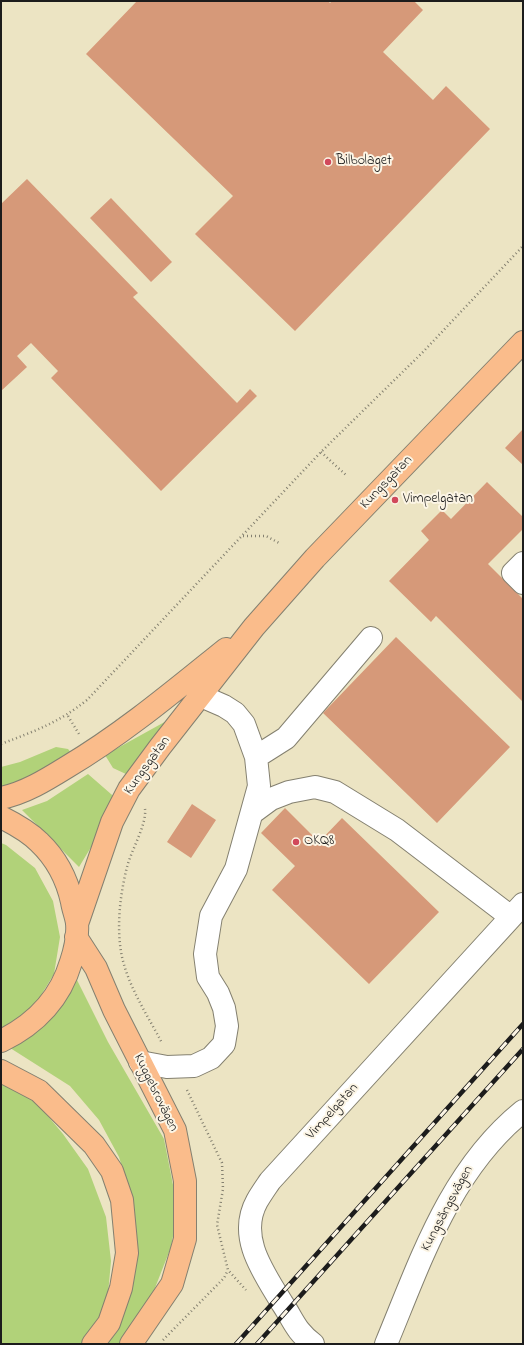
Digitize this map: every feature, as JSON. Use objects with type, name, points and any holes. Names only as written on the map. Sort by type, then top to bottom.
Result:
[{"type":"main road","name":"Kungsgatan","points":[[76,930],[112,822],[129,789],[160,747],[254,627],[315,558],[523,342]]},
{"type":"main road","name":"Kungsgatan","points":[[1,798],[38,785],[89,754],[144,715],[254,627]]},
{"type":"main road","points":[[1,817],[20,827],[39,841],[55,860],[68,883],[76,930],[74,951],[66,978],[57,995],[43,1012],[23,1029],[1,1041]]},
{"type":"main road","name":"Kuggebrovägen","points":[[76,930],[96,968],[114,1010],[175,1130],[185,1181],[185,1239],[172,1284],[131,1344]]},
{"type":"main road","points":[[1,1071],[39,1091],[94,1145],[112,1171],[122,1200],[127,1253],[122,1288],[109,1323],[93,1344]]},
{"type":"street","points":[[523,563],[513,573],[523,583]]},
{"type":"street","points":[[256,757],[286,738],[371,638]]},
{"type":"street","points":[[140,1062],[167,1067],[194,1066],[212,1058],[224,1044],[228,1026],[224,1008],[218,993],[208,977],[205,954],[211,916],[236,869],[252,813],[258,786],[256,757],[244,724],[235,713],[224,706],[200,696]]},
{"type":"street","points":[[252,813],[271,800],[289,792],[315,787],[335,792],[398,830],[517,911]]},
{"type":"street","name":"Vimpelgatan","points":[[313,1344],[300,1334],[258,1264],[252,1244],[250,1225],[256,1202],[270,1181],[517,911]]},
{"type":"street","name":"Kungsängsvägen","points":[[386,1344],[433,1230],[474,1160],[505,1126],[523,1111]]},
{"type":"path","points":[[1,744],[44,728],[68,716],[87,700],[321,452],[424,352],[523,246]]},
{"type":"path","points":[[321,452],[346,476]]},
{"type":"path","points":[[243,536],[266,536],[281,544]]},
{"type":"path","points":[[159,1344],[224,1278],[228,1270]]},
{"type":"green space","points":[[179,714],[128,775],[113,768],[105,755]]},
{"type":"green space","points":[[56,747],[68,749],[73,755],[33,778],[1,787],[1,767],[20,762]]},
{"type":"green space","points":[[88,774],[119,801],[79,867],[22,810],[47,801]]},
{"type":"green space","points":[[1,843],[6,845],[35,868],[53,901],[60,937],[54,974],[35,1005],[1,1031]]},
{"type":"green space","points":[[77,980],[108,1042],[164,1139],[174,1190],[176,1220],[171,1247],[153,1293],[120,1344],[100,1344],[132,1199],[119,1157],[99,1120],[70,1086],[7,1046],[57,1002]]},
{"type":"green space","points":[[1,1084],[32,1097],[63,1134],[88,1169],[106,1217],[111,1261],[108,1294],[92,1336],[84,1344],[1,1344]]},
{"type":"building","name":"Bilbolaget","points":[[137,1],[328,1],[330,3],[332,1],[414,1],[423,10],[383,52],[433,100],[446,86],[490,129],[295,331],[195,234],[233,196],[86,54]]},
{"type":"building","points":[[27,179],[138,293],[133,297],[237,403],[250,389],[257,396],[161,491],[51,378],[58,371],[31,343],[17,356],[27,367],[1,391],[1,204]]},
{"type":"building","points":[[111,198],[172,262],[151,282],[90,218]]},
{"type":"building","points":[[523,429],[523,465],[505,448]]},
{"type":"building","points":[[487,482],[523,517],[523,529],[488,564],[523,599],[523,702],[436,616],[431,622],[389,581],[429,540],[421,531],[442,510],[451,519]]},
{"type":"building","points":[[396,637],[510,747],[437,823],[323,713]]},
{"type":"building","points":[[192,804],[216,820],[191,858],[167,842]]},
{"type":"building","points":[[285,808],[319,842],[342,818],[439,912],[369,984],[272,890],[295,866],[261,833]]},
{"type":"railway","points":[[236,1344],[523,1024]]},
{"type":"railway","points":[[257,1344],[523,1049]]},
{"type":"place","name":"Bilbolaget","points":[[328,162]]},
{"type":"place","name":"Vimpelgatan","points":[[395,500]]},
{"type":"place","name":"OKQ8","points":[[296,842]]}]
